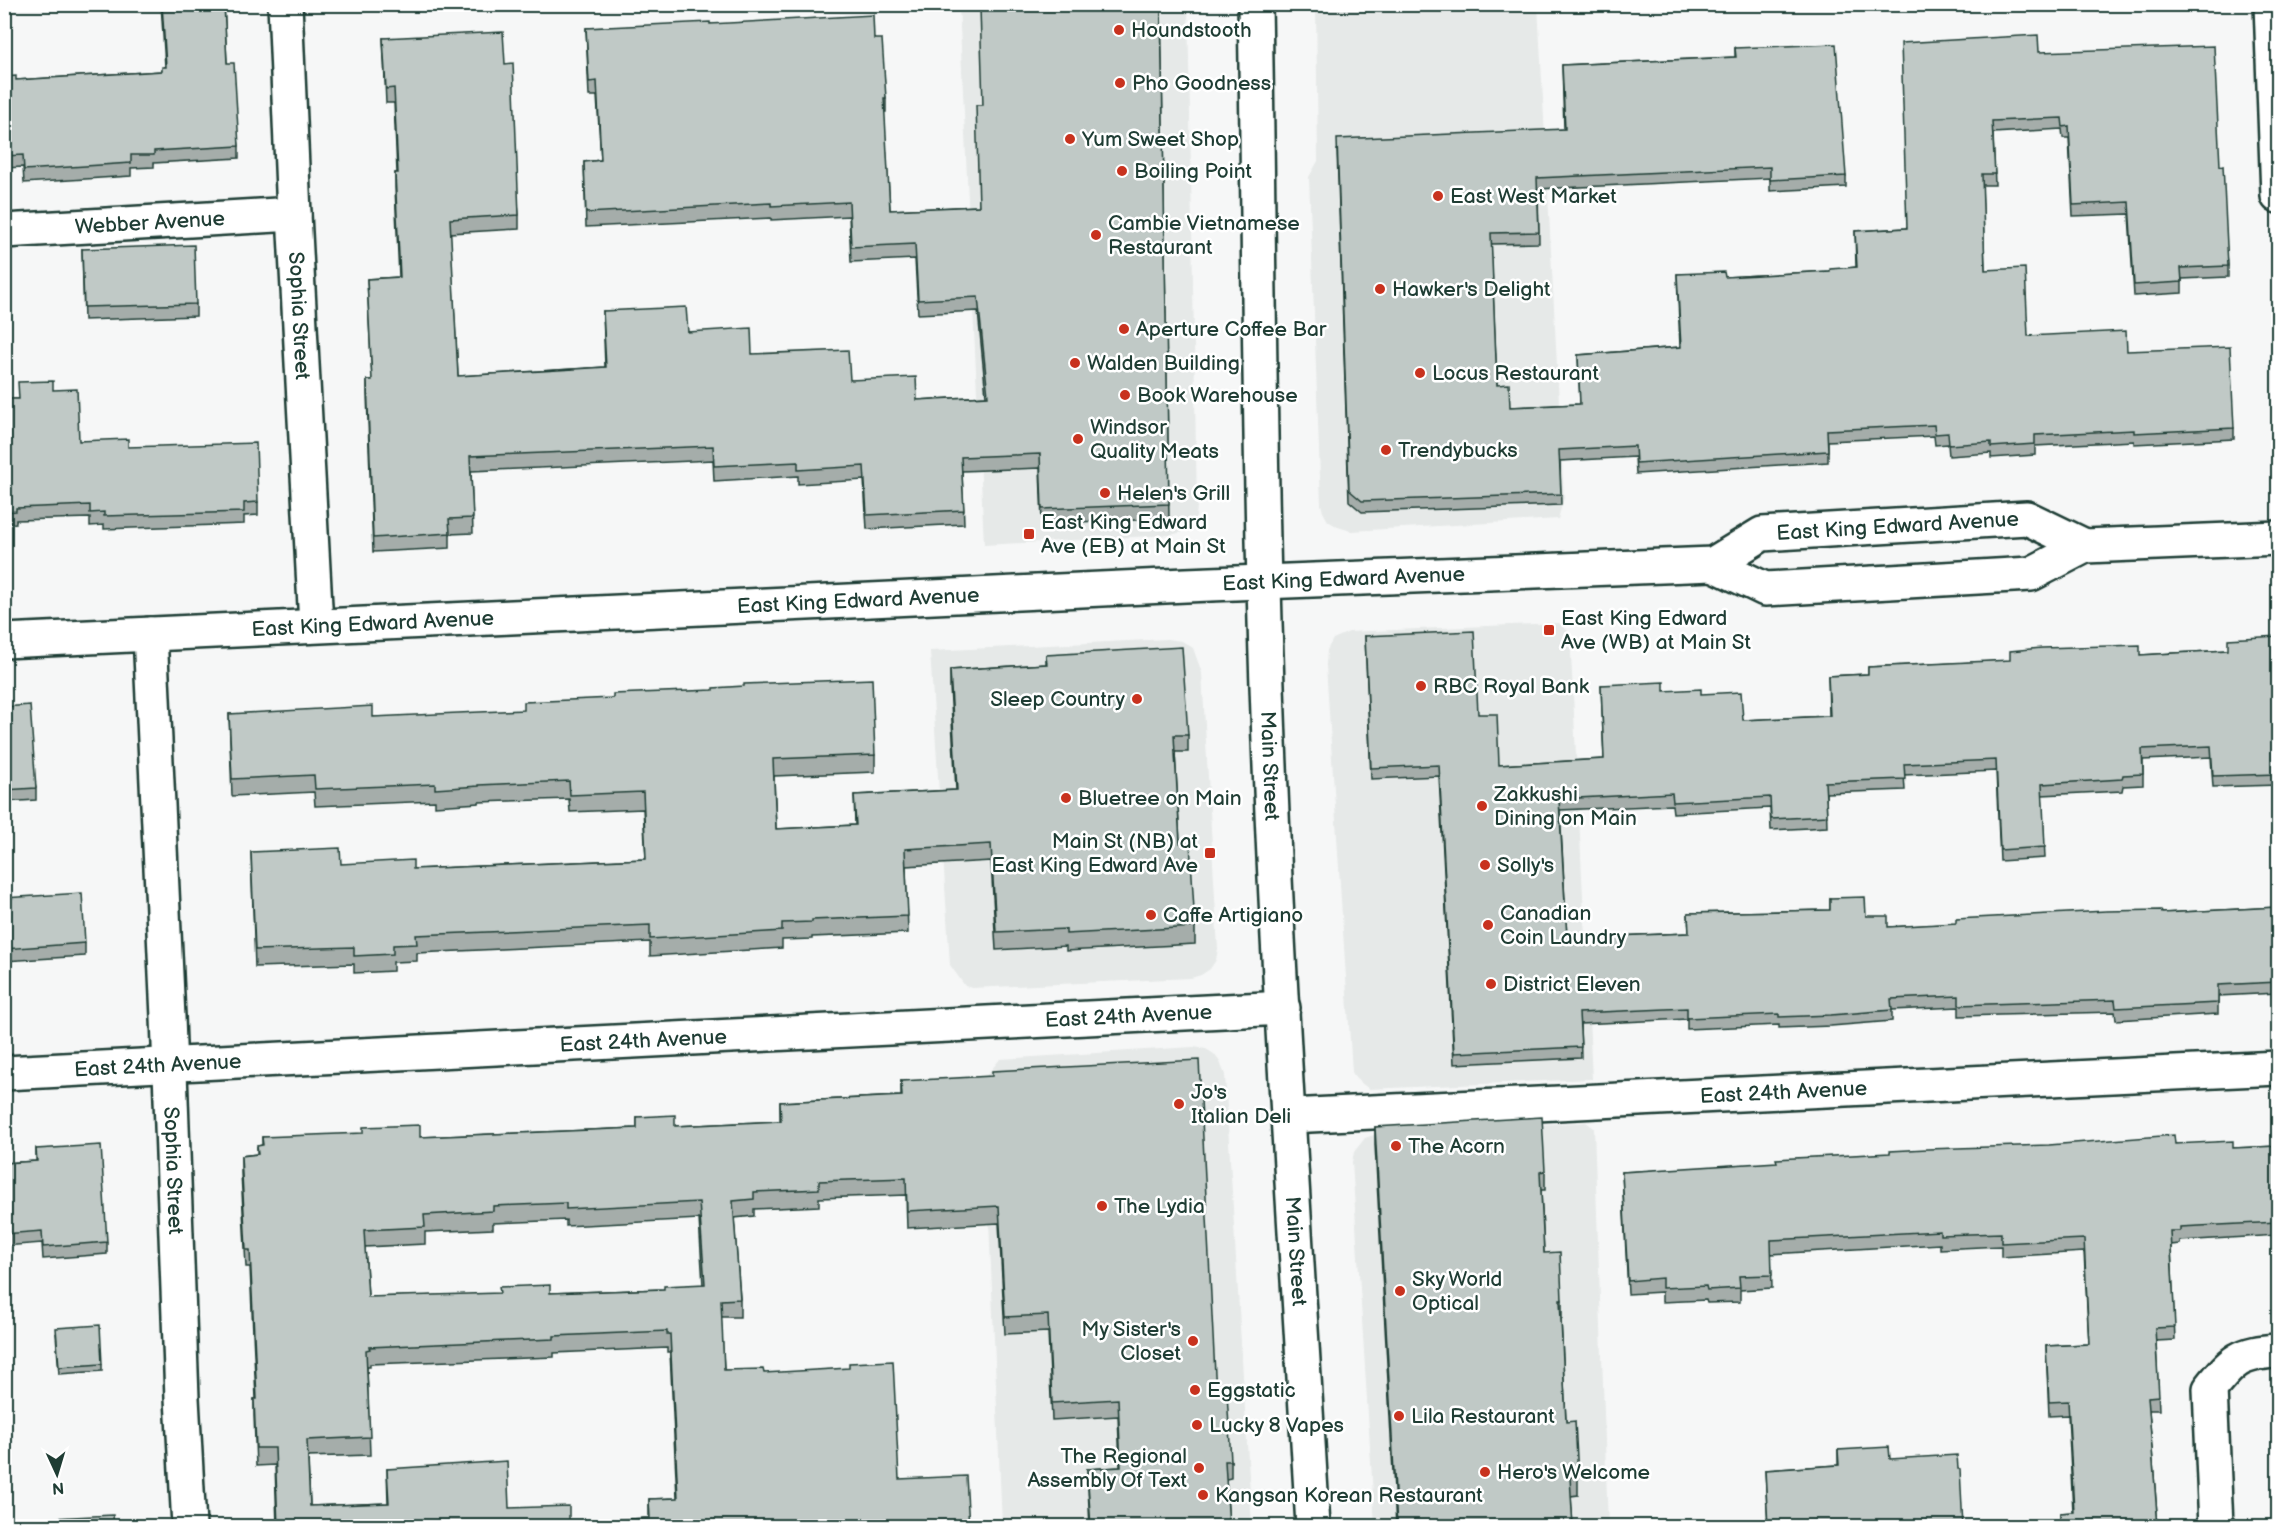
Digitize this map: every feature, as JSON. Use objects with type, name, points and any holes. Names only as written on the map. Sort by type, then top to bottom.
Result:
[{"type":"street","name":"Sophia Street","points":[[285,4],[316,625]]},
{"type":"street","name":"Main Street","points":[[1255,4],[1264,582],[1288,1116],[1313,1527]]},
{"type":"street","points":[[2271,4],[2278,196]]},
{"type":"street","name":"Webber Avenue","points":[[4,231],[294,214]]},
{"type":"street","name":"East King Edward Avenue","points":[[1713,564],[1762,534],[2027,518],[2085,546]]},
{"type":"street","name":"East King Edward Avenue","points":[[4,641],[1264,582],[1713,564],[1766,589],[2031,574],[2085,546],[2278,538]]},
{"type":"street","name":"Sophia Street","points":[[150,634],[189,1527]]},
{"type":"street","name":"East 24th Avenue","points":[[4,1073],[1283,1008]]},
{"type":"street","name":"East 24th Avenue","points":[[1288,1116],[2278,1068]]},
{"type":"street","points":[[2216,1527],[2210,1389],[2230,1364],[2258,1352],[2278,1351]]},
{"type":"shaded area","points":[[959,5],[1188,5],[1197,507],[1196,517],[1183,532],[1170,535],[984,545]]},
{"type":"shaded area","points":[[1316,5],[1538,5],[1564,498],[1558,519],[1351,531],[1328,521],[1323,512],[1309,177],[1318,161]]},
{"type":"shaded area","points":[[1559,623],[1570,633],[1592,1079],[1369,1089],[1356,1079],[1352,1072],[1326,665],[1327,650],[1333,639],[1349,632]]},
{"type":"shaded area","name":"Bluetree on Main","points":[[1167,639],[1182,641],[1193,648],[1202,673],[1218,949],[1216,960],[1210,969],[1191,978],[972,988],[965,986],[950,965],[930,651]]},
{"type":"shaded area","points":[[1193,1047],[1206,1049],[1214,1054],[1225,1075],[1252,1526],[1002,1526],[983,1080],[1000,1059]]},
{"type":"shaded area","points":[[1586,1122],[1594,1128],[1608,1526],[1375,1526],[1352,1162],[1354,1152],[1365,1138],[1377,1134]]},
{"type":"building","points":[[162,4],[224,4],[227,63],[234,63],[239,146],[154,151],[154,155],[131,155],[131,163],[24,170],[23,155],[4,156],[4,77],[16,76],[16,80],[162,71],[162,67],[166,67]]},
{"type":"building","points":[[987,4],[1161,4],[1169,504],[1042,509],[1040,454],[961,457],[964,510],[867,515],[864,466],[798,470],[798,462],[714,466],[713,446],[470,456],[473,518],[449,519],[450,533],[373,538],[367,380],[372,380],[367,279],[400,277],[394,88],[386,89],[383,38],[503,32],[505,64],[513,63],[519,215],[450,219],[458,376],[606,367],[603,311],[686,307],[688,332],[751,328],[752,354],[848,350],[850,380],[916,377],[917,400],[988,396],[978,297],[918,300],[915,244],[851,247],[849,202],[771,206],[771,203],[586,213],[584,162],[601,160],[597,81],[589,82],[586,28],[873,15],[874,39],[882,39],[890,210],[979,206],[976,105],[983,105],[980,8],[987,8]]},
{"type":"building","points":[[2038,35],[2039,52],[2214,46],[2228,266],[2181,268],[2182,282],[2134,285],[2129,202],[2073,205],[2069,126],[2063,127],[2062,118],[1992,121],[1995,174],[1982,174],[1985,270],[2025,268],[2028,336],[2126,331],[2127,351],[2230,347],[2234,428],[2035,435],[2035,444],[1991,447],[1991,442],[1949,445],[1948,433],[1935,434],[1934,425],[1827,430],[1828,451],[1636,463],[1635,446],[1559,450],[1561,494],[1362,501],[1349,490],[1337,139],[1565,129],[1562,65],[1736,57],[1735,48],[1836,44],[1846,176],[1770,180],[1770,167],[1537,178],[1539,232],[1491,233],[1497,385],[1509,384],[1510,407],[1580,404],[1578,355],[1681,347],[1677,274],[1724,272],[1725,277],[1830,271],[1830,269],[1857,267],[1855,231],[1907,228],[1901,43]]},
{"type":"building","points":[[194,245],[196,304],[84,307],[82,249]]},
{"type":"building","points":[[53,381],[53,390],[77,389],[79,441],[128,439],[128,447],[256,443],[258,502],[244,503],[244,512],[104,516],[104,512],[90,513],[90,505],[16,508],[16,511],[4,512],[4,399],[19,399],[18,382]]},
{"type":"building","points":[[1474,631],[1478,714],[1497,714],[1499,765],[1604,759],[1601,685],[1664,682],[1664,691],[1701,689],[1701,694],[1741,692],[1743,720],[1830,716],[1828,676],[1868,674],[1868,667],[2010,660],[2010,651],[2042,648],[2140,645],[2140,655],[2228,650],[2228,639],[2278,636],[2278,774],[2213,776],[2211,746],[2142,749],[2143,774],[2123,775],[2122,779],[2042,784],[2045,847],[2000,850],[1996,760],[1904,764],[1905,779],[1825,782],[1827,816],[1771,819],[1770,797],[1673,802],[1672,793],[1559,799],[1567,938],[1689,933],[1688,913],[1830,910],[1830,898],[1865,897],[1866,916],[1888,916],[1888,927],[1956,923],[1956,919],[2106,911],[2161,910],[2162,913],[2278,907],[2278,982],[2218,985],[2218,1003],[2116,1008],[2115,1000],[1959,1005],[1959,996],[1891,999],[1892,1010],[1831,1015],[1779,1017],[1779,1014],[1687,1018],[1687,1008],[1579,1013],[1581,1047],[1454,1053],[1439,765],[1371,768],[1365,636]]},
{"type":"building","points":[[1182,647],[1188,735],[1174,735],[1180,843],[1190,842],[1195,927],[1066,934],[1066,929],[996,932],[991,844],[905,849],[908,916],[812,920],[812,922],[782,923],[782,931],[650,939],[650,925],[416,935],[417,944],[393,945],[393,954],[354,956],[354,947],[255,950],[251,852],[340,848],[341,864],[413,860],[413,869],[646,859],[643,792],[570,795],[569,781],[435,789],[435,784],[315,789],[314,775],[232,779],[229,714],[373,706],[373,717],[524,710],[524,702],[613,698],[613,694],[713,690],[713,688],[744,686],[744,684],[872,679],[875,755],[773,759],[776,829],[856,825],[854,795],[957,790],[950,670],[1047,664],[1046,655]]},
{"type":"building","points":[[30,705],[36,788],[4,790],[4,707]]},
{"type":"building","points":[[82,893],[85,943],[4,949],[4,898]]},
{"type":"building","points":[[1199,1060],[1216,1394],[1227,1393],[1231,1461],[1225,1461],[1229,1527],[1091,1527],[1087,1469],[1121,1467],[1118,1399],[1052,1403],[1048,1315],[1005,1317],[999,1206],[907,1211],[906,1178],[819,1181],[819,1189],[754,1192],[754,1199],[733,1201],[740,1299],[721,1300],[724,1370],[763,1369],[764,1373],[849,1368],[849,1363],[893,1361],[899,1479],[966,1476],[969,1527],[278,1527],[275,1448],[256,1448],[254,1399],[257,1399],[250,1250],[246,1250],[241,1156],[258,1154],[257,1146],[263,1145],[262,1137],[363,1133],[363,1127],[420,1125],[420,1137],[637,1128],[637,1117],[675,1115],[675,1126],[781,1121],[780,1102],[902,1096],[901,1081],[992,1076],[992,1071]],"holes":[[[699,1202],[705,1284],[664,1286],[664,1289],[550,1293],[550,1285],[499,1287],[500,1293],[368,1297],[364,1230],[425,1227],[424,1215],[493,1211],[493,1206],[566,1203],[566,1209]],[[667,1331],[667,1334],[670,1334],[678,1498],[649,1499],[650,1518],[569,1522],[569,1506],[509,1508],[507,1461],[387,1469],[389,1503],[310,1506],[307,1440],[370,1437],[366,1350],[370,1349],[369,1347],[554,1339],[554,1336]]]},
{"type":"building","points":[[1542,1117],[1545,1171],[1540,1172],[1544,1253],[1560,1252],[1566,1422],[1575,1421],[1578,1477],[1570,1477],[1573,1527],[1397,1527],[1375,1127]]},
{"type":"building","points":[[2174,1135],[2175,1144],[2233,1141],[2233,1148],[2278,1146],[2278,1222],[2180,1227],[2180,1231],[2170,1231],[2175,1327],[2155,1328],[2159,1396],[2148,1397],[2158,1527],[2061,1527],[2060,1513],[2074,1512],[2068,1401],[2049,1402],[2046,1346],[2089,1344],[2084,1239],[2001,1243],[2001,1233],[1940,1235],[1940,1231],[1771,1240],[1772,1275],[1739,1276],[1740,1288],[1707,1290],[1706,1286],[1662,1288],[1662,1278],[1628,1281],[1622,1172],[1777,1162],[1776,1159],[1890,1153],[1890,1151],[2049,1145]]},
{"type":"building","points":[[101,1145],[107,1242],[43,1247],[42,1231],[4,1234],[4,1163],[37,1161],[36,1149]]},
{"type":"building","points":[[100,1325],[102,1364],[59,1367],[56,1328]]},
{"type":"building","points":[[1889,1447],[1890,1459],[1957,1455],[1958,1469],[1960,1469],[1963,1527],[1768,1527],[1765,1470],[1839,1465],[1838,1450]]},
{"type":"building","points":[[113,1515],[114,1527],[54,1527],[53,1518]]},
{"type":"place","name":"Houndstooth","points":[[1119,30]]},
{"type":"place","name":"Pho Goodness","points":[[1120,83]]},
{"type":"place","name":"Yum Sweet Shop","points":[[1070,139]]},
{"type":"place","name":"Boiling Point","points":[[1122,171]]},
{"type":"place","name":"East West Market","points":[[1438,196]]},
{"type":"place","name":"Cambie Vietnamese Restaurant","points":[[1096,235]]},
{"type":"place","name":"Hawker's Delight","points":[[1380,289]]},
{"type":"place","name":"Aperture Coffee Bar","points":[[1124,329]]},
{"type":"place","name":"Walden Building","points":[[1075,363]]},
{"type":"place","name":"Locus Restaurant","points":[[1420,373]]},
{"type":"place","name":"Book Warehouse","points":[[1125,395]]},
{"type":"place","name":"Windsor Quality Meats","points":[[1078,439]]},
{"type":"place","name":"Trendybucks","points":[[1386,450]]},
{"type":"place","name":"Helen's Grill","points":[[1105,493]]},
{"type":"place","name":"East King Edward Ave (EB) at Main St","points":[[1029,534]]},
{"type":"place","name":"East King Edward Ave (WB) at Main St","points":[[1549,630]]},
{"type":"place","name":"RBC Royal Bank","points":[[1421,686]]},
{"type":"place","name":"Sleep Country","points":[[1137,699]]},
{"type":"place","name":"Bluetree on Main","points":[[1066,798]]},
{"type":"place","name":"Zakkushi Dining on Main","points":[[1482,806]]},
{"type":"place","name":"Main St (NB) at East King Edward Ave","points":[[1210,853]]},
{"type":"place","name":"Solly's","points":[[1485,865]]},
{"type":"place","name":"Caffe Artigiano","points":[[1151,915]]},
{"type":"place","name":"Canadian Coin Laundry","points":[[1488,925]]},
{"type":"place","name":"District Eleven","points":[[1491,984]]},
{"type":"place","name":"Jo's Italian Deli","points":[[1179,1104]]},
{"type":"place","name":"The Acorn","points":[[1396,1146]]},
{"type":"place","name":"The Lydia","points":[[1102,1206]]},
{"type":"place","name":"Sky World Optical","points":[[1400,1291]]},
{"type":"place","name":"My Sister's Closet","points":[[1193,1341]]},
{"type":"place","name":"Eggstatic","points":[[1195,1390]]},
{"type":"place","name":"Lila Restaurant","points":[[1399,1416]]},
{"type":"place","name":"Lucky 8 Vapes","points":[[1197,1425]]},
{"type":"place","name":"The Regional Assembly Of Text","points":[[1199,1468]]},
{"type":"place","name":"Hero's Welcome","points":[[1485,1472]]},
{"type":"place","name":"Kangsan Korean Restaurant","points":[[1203,1495]]}]
